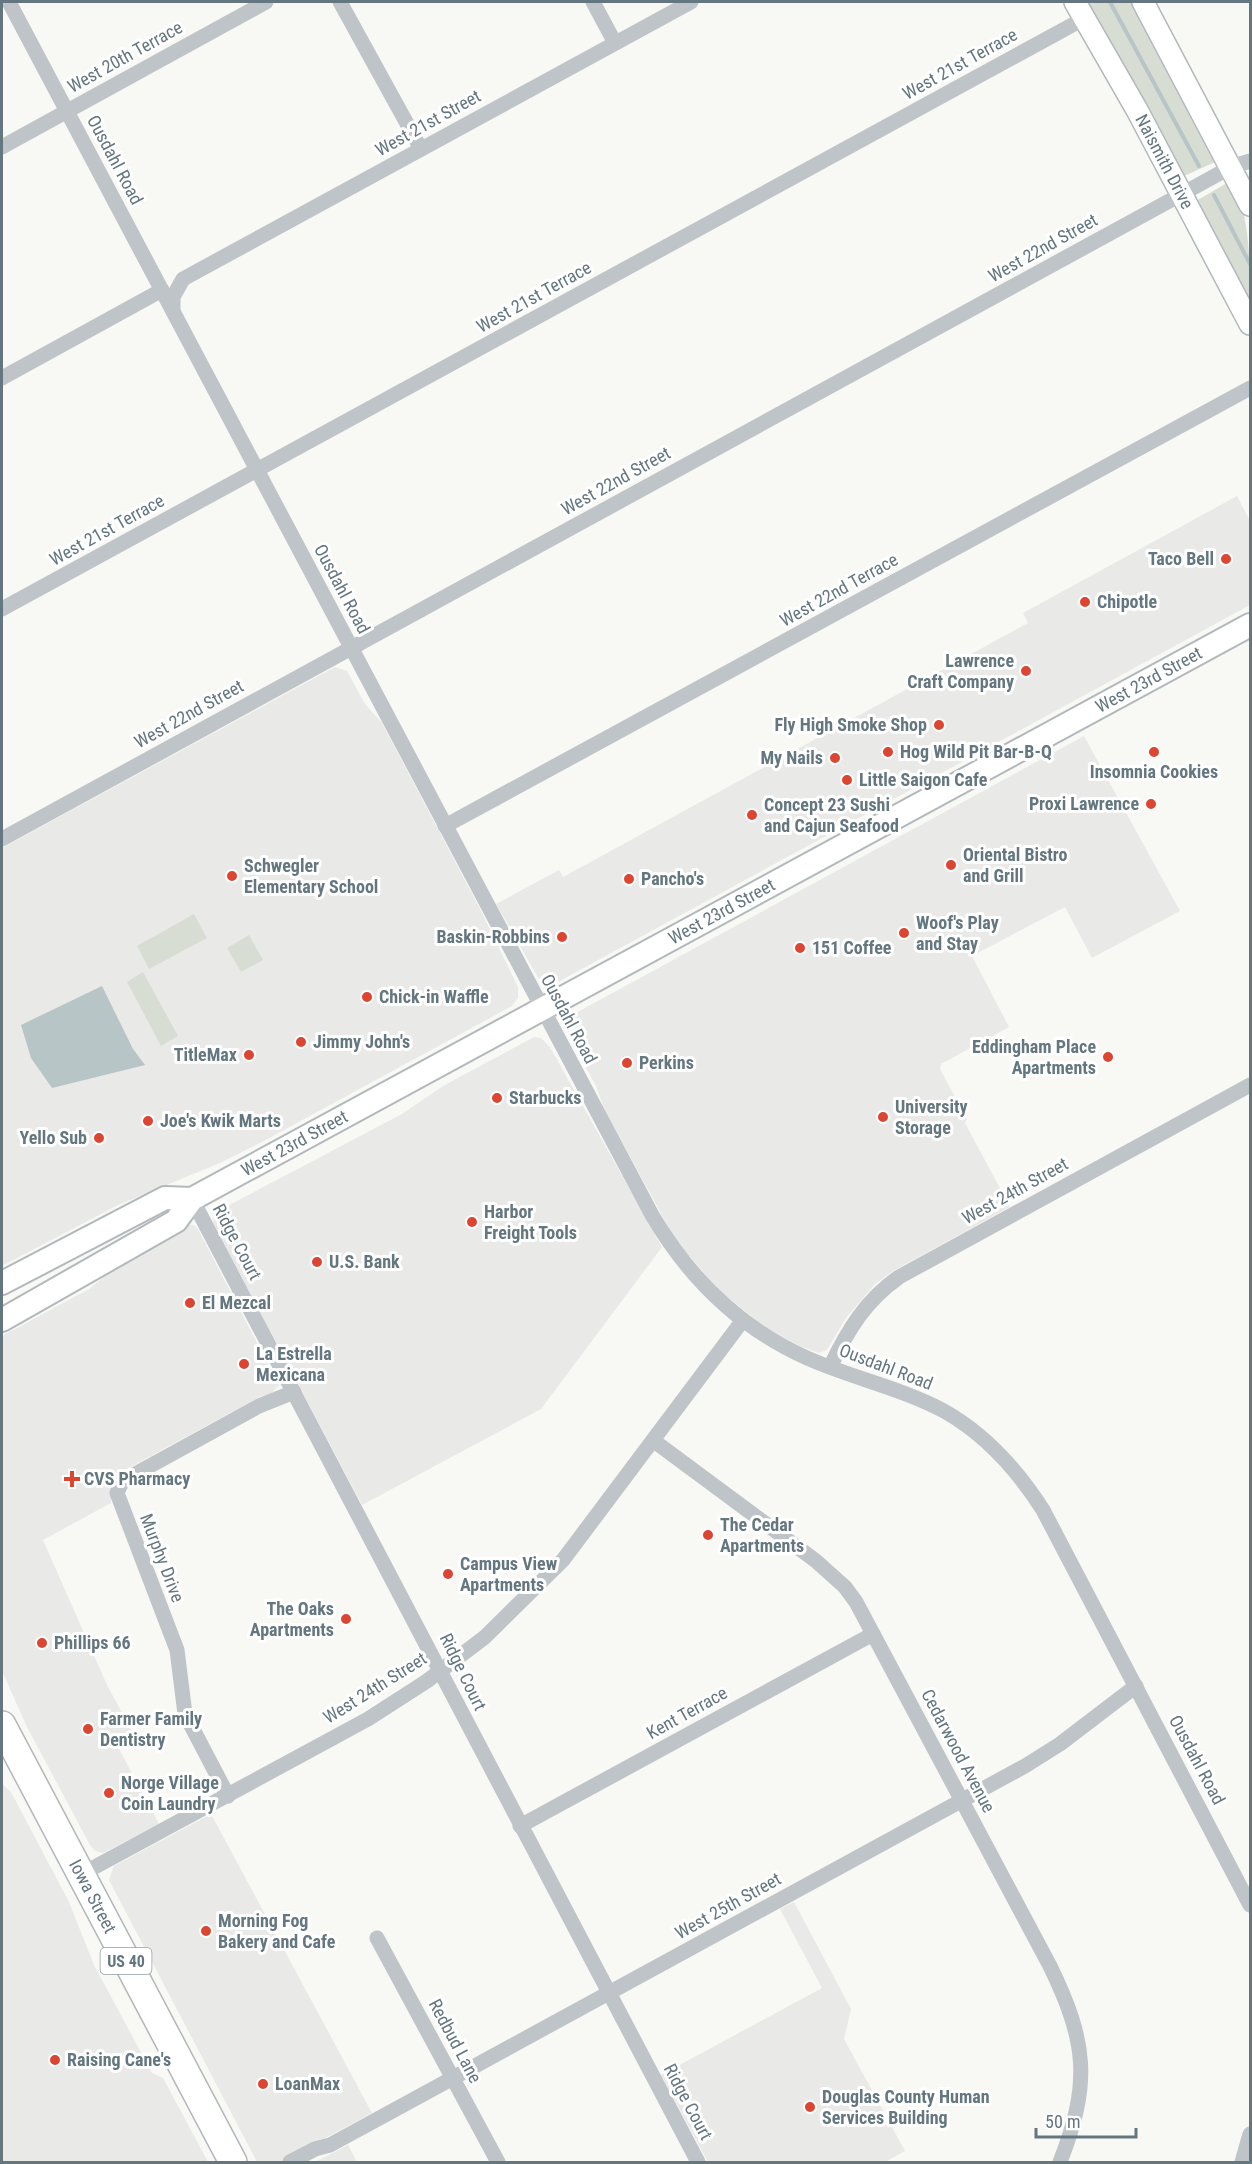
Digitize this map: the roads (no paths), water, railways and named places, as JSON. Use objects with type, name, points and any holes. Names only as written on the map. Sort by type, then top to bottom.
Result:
[{"type":"highway","name":"Iowa Street","points":[[2,1725],[232,2163]]},
{"type":"main road","name":"West 23rd Street","points":[[2,1320],[176,1221],[192,1199],[1251,625]]},
{"type":"main road","name":"West 23rd Street","points":[[2,1283],[165,1198],[192,1199]]},
{"type":"street","name":"Ousdahl Road","points":[[9,2],[445,826],[669,1243],[705,1288],[743,1320],[788,1348],[945,1412],[976,1433],[1025,1483],[1043,1510],[1251,1905]]},
{"type":"street","name":"West 20th Terrace","points":[[2,147],[266,2]]},
{"type":"street","points":[[340,2],[421,149]]},
{"type":"street","points":[[592,2],[615,43]]},
{"type":"street","name":"West 21st Street","points":[[183,279],[692,2]]},
{"type":"street","points":[[1143,2],[1240,164],[1251,205]]},
{"type":"street","name":"Naismith Drive","points":[[1080,10],[1251,324]]},
{"type":"street","name":"West 21st Terrace","points":[[2,609],[257,470],[1080,10]]},
{"type":"street","name":"West 22nd Street","points":[[2,839],[1240,164]]},
{"type":"street","points":[[153,273],[183,279],[173,297],[173,311]]},
{"type":"street","points":[[2,378],[162,290]]},
{"type":"street","name":"West 22nd Terrace","points":[[445,826],[1251,388]]},
{"type":"street","name":"West 24th Street","points":[[831,1367],[856,1317],[880,1291],[899,1277],[1251,1085]]},
{"type":"street","name":"Ridge Court","points":[[192,1199],[698,2163]]},
{"type":"street","name":"West 24th Street","points":[[80,1875],[368,1719],[440,1671],[484,1637],[539,1586],[584,1534],[743,1320]]},
{"type":"street","name":"Murphy Drive","points":[[228,1796],[185,1714],[177,1650],[117,1493],[121,1484],[128,1478],[259,1406],[294,1392]]},
{"type":"street","name":"Cedarwood Avenue","points":[[654,1440],[834,1576],[856,1602],[1050,1966],[1074,2019],[1078,2040],[1081,2096],[1060,2163]]},
{"type":"street","name":"Kent Terrace","points":[[520,1826],[873,1634]]},
{"type":"street","name":"West 25th Street","points":[[290,2163],[315,2149],[330,2145],[962,1801],[1060,1744],[1136,1686]]},
{"type":"street","name":"Redbud Lane","points":[[377,1938],[498,2163]]},
{"type":"street","points":[[1242,2163],[1251,2134]]},
{"type":"street","name":"West 25th Street","points":[[308,2163],[319,2157],[330,2145]]},
{"type":"waterway","points":[[1110,2],[1199,166]]},
{"type":"waterway","points":[[1214,195],[1250,264]]},
{"type":"place","name":"Taco Bell","points":[[1226,559]]},
{"type":"place","name":"Chipotle","points":[[1085,602]]},
{"type":"place","name":"Lawrence Craft Company","points":[[1026,671]]},
{"type":"place","name":"Fly High Smoke Shop","points":[[939,725]]},
{"type":"place","name":"Hog Wild Pit Bar-B-Q","points":[[888,752]]},
{"type":"place","name":"Insomnia Cookies","points":[[1154,752]]},
{"type":"place","name":"My Nails","points":[[835,758]]},
{"type":"place","name":"Little Saigon Cafe","points":[[847,780]]},
{"type":"place","name":"Proxi Lawrence","points":[[1151,804]]},
{"type":"place","name":"Concept 23 Sushi and Cajun Seafood","points":[[752,815]]},
{"type":"place","name":"Oriental Bistro and Grill","points":[[951,865]]},
{"type":"place","name":"Schwegler Elementary School","points":[[232,876]]},
{"type":"place","name":"Pancho's","points":[[629,879]]},
{"type":"place","name":"Woof's Play and Stay","points":[[904,933]]},
{"type":"place","name":"Baskin-Robbins","points":[[562,937]]},
{"type":"place","name":"151 Coffee","points":[[800,948]]},
{"type":"place","name":"Chick-in Waffle","points":[[367,997]]},
{"type":"place","name":"Jimmy John's","points":[[301,1042]]},
{"type":"place","name":"TitleMax","points":[[249,1055]]},
{"type":"place","name":"Eddingham Place Apartments","points":[[1108,1057]]},
{"type":"place","name":"Perkins","points":[[627,1063]]},
{"type":"place","name":"Starbucks","points":[[497,1098]]},
{"type":"place","name":"University Storage","points":[[883,1117]]},
{"type":"place","name":"Joe's Kwik Marts","points":[[148,1121]]},
{"type":"place","name":"Yello Sub","points":[[99,1138]]},
{"type":"place","name":"Harbor Freight Tools","points":[[472,1222]]},
{"type":"place","name":"U.S. Bank","points":[[317,1262]]},
{"type":"place","name":"El Mezcal","points":[[190,1303]]},
{"type":"place","name":"La Estrella Mexicana","points":[[244,1364]]},
{"type":"place","name":"CVS Pharmacy","points":[[72,1479]]},
{"type":"place","name":"The Cedar Apartments","points":[[708,1535]]},
{"type":"place","name":"Campus View Apartments","points":[[448,1574]]},
{"type":"place","name":"The Oaks Apartments","points":[[346,1619]]},
{"type":"place","name":"Phillips 66","points":[[42,1643]]},
{"type":"place","name":"Farmer Family Dentistry","points":[[88,1729]]},
{"type":"place","name":"Norge Village Coin Laundry","points":[[109,1793]]},
{"type":"place","name":"Morning Fog Bakery and Cafe","points":[[206,1931]]},
{"type":"place","name":"Raising Cane's","points":[[55,2060]]},
{"type":"place","name":"LoanMax","points":[[263,2084]]},
{"type":"place","name":"Douglas County Human Services Building","points":[[810,2107]]}]
